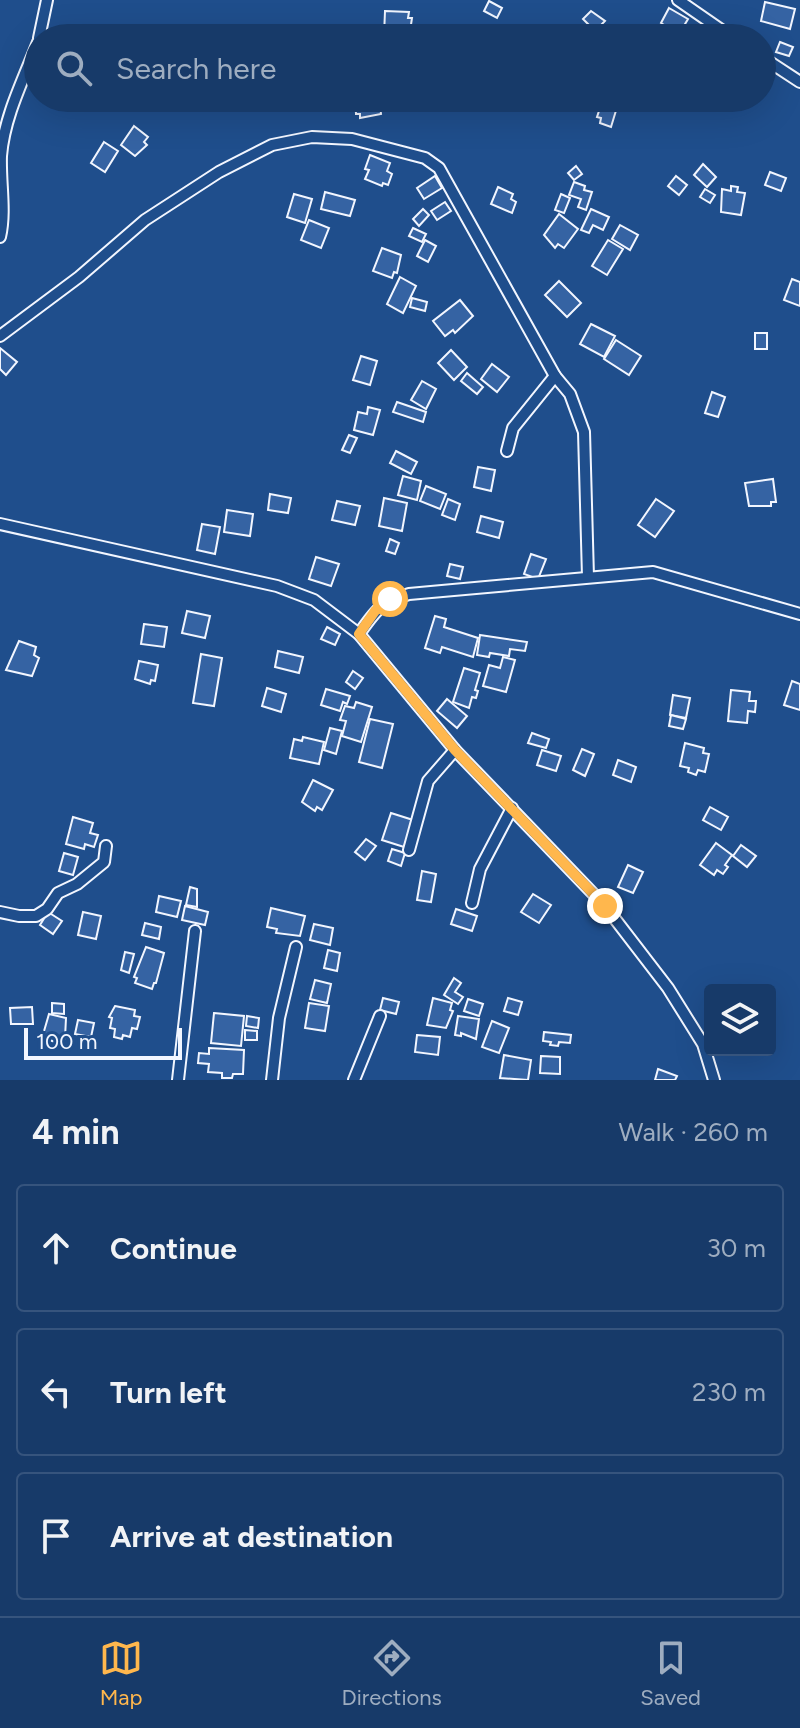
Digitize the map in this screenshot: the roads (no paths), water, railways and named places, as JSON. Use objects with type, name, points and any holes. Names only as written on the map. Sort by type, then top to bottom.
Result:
[{"type":"street","points":[[42,24],[47,0]]},
{"type":"street","points":[[678,0],[713,24]]},
{"type":"street","points":[[776,66],[800,82]]},
{"type":"street","points":[[0,237],[3,223],[0,171],[5,128],[24,79]]},
{"type":"street","points":[[0,336],[79,277],[145,220],[219,172],[272,145],[312,137],[352,139],[425,158],[439,168],[555,376],[570,394],[584,432],[588,577]]},
{"type":"street","points":[[507,451],[513,428],[555,376]]},
{"type":"street","points":[[0,524],[277,586],[314,600],[359,634],[455,750],[605,906],[668,988],[703,1044],[714,1080]]},
{"type":"street","points":[[359,634],[375,611],[390,599],[409,594],[653,572],[800,614]]},
{"type":"street","points":[[409,850],[428,781],[455,750]]},
{"type":"street","points":[[472,903],[480,869],[512,808]]},
{"type":"street","points":[[0,912],[36,916],[47,909],[58,893],[77,884],[104,862],[106,846]]},
{"type":"street","points":[[178,1080],[195,931]]},
{"type":"street","points":[[272,1080],[279,1018],[296,947]]},
{"type":"street","points":[[354,1080],[380,1016]]}]
